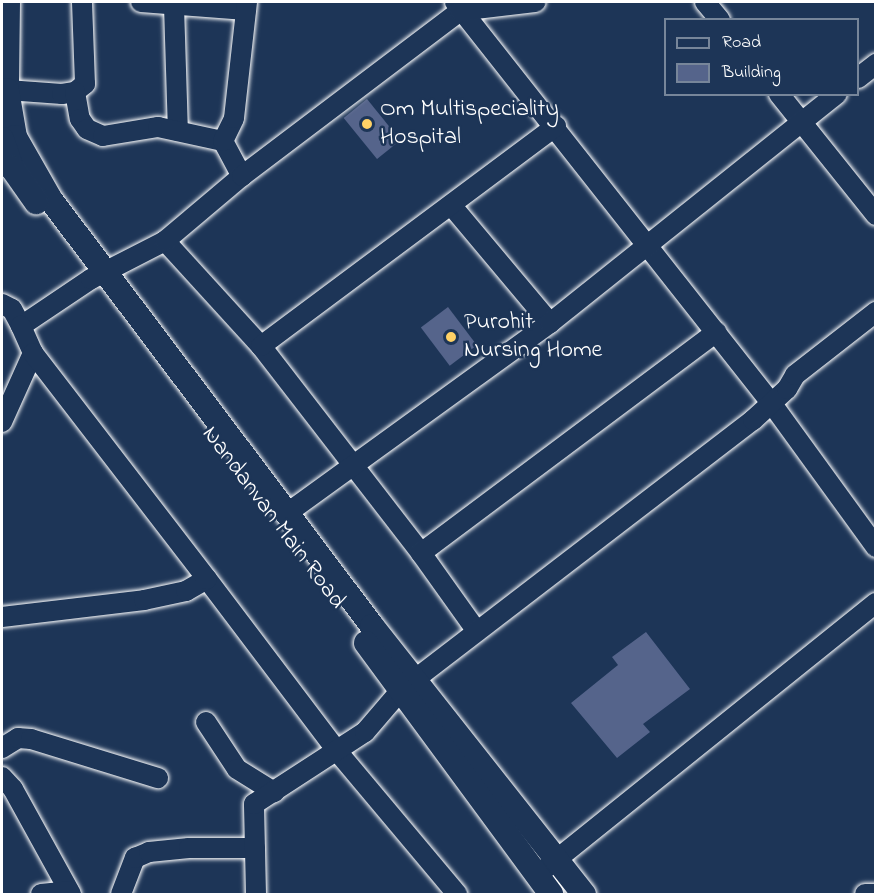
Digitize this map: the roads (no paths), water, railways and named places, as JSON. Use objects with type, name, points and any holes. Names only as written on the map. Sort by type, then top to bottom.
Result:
[{"type":"main road","points":[[8,2],[7,90],[15,137],[97,276],[286,514],[408,685],[557,859],[584,894]]},
{"type":"main road","name":"Nandanvan Main Road","points":[[2,139],[12,168],[97,276],[408,685],[544,885]]},
{"type":"street","points":[[7,90],[75,92],[85,84],[82,2]]},
{"type":"street","points":[[141,2],[174,6],[247,6],[234,118],[223,141]]},
{"type":"street","points":[[21,326],[97,276],[165,241],[242,176],[458,6],[535,2]]},
{"type":"street","points":[[705,2],[718,18]]},
{"type":"street","points":[[174,6],[178,131]]},
{"type":"street","points":[[458,6],[556,126],[716,332],[767,408],[876,547]]},
{"type":"street","points":[[859,77],[876,64]]},
{"type":"street","points":[[75,92],[80,119],[87,129],[103,136],[142,128],[178,131],[223,141],[242,176]]},
{"type":"street","points":[[781,96],[876,215]]},
{"type":"street","points":[[286,514],[350,464],[550,323],[835,96]]},
{"type":"street","points":[[261,346],[556,126]]},
{"type":"street","points":[[451,205],[550,323]]},
{"type":"street","points":[[165,241],[261,346],[421,553],[476,630]]},
{"type":"street","points":[[2,304],[12,309],[33,353],[337,751],[457,894]]},
{"type":"street","points":[[256,894],[255,804],[365,732],[408,685],[476,630],[767,408],[787,389],[795,375],[876,312]]},
{"type":"street","points":[[787,389],[802,385],[876,329]]},
{"type":"street","points":[[421,553],[716,332]]},
{"type":"street","points":[[2,422],[33,353]]},
{"type":"street","points":[[2,617],[144,600],[186,591],[207,579]]},
{"type":"street","points":[[544,885],[557,859],[876,603]]},
{"type":"street","points":[[206,722],[237,769],[274,792]]},
{"type":"street","points":[[2,748],[18,738],[31,739],[158,778]]},
{"type":"street","points":[[2,777],[13,789],[70,893],[41,894]]},
{"type":"street","points":[[121,894],[135,858],[149,852],[189,848],[255,848]]},
{"type":"street","points":[[865,894],[876,894]]},
{"type":"place","name":"Om Multispeciality Hospital","points":[[367,124]]},
{"type":"place","name":"Purohit Nursing Home","points":[[451,337]]}]
